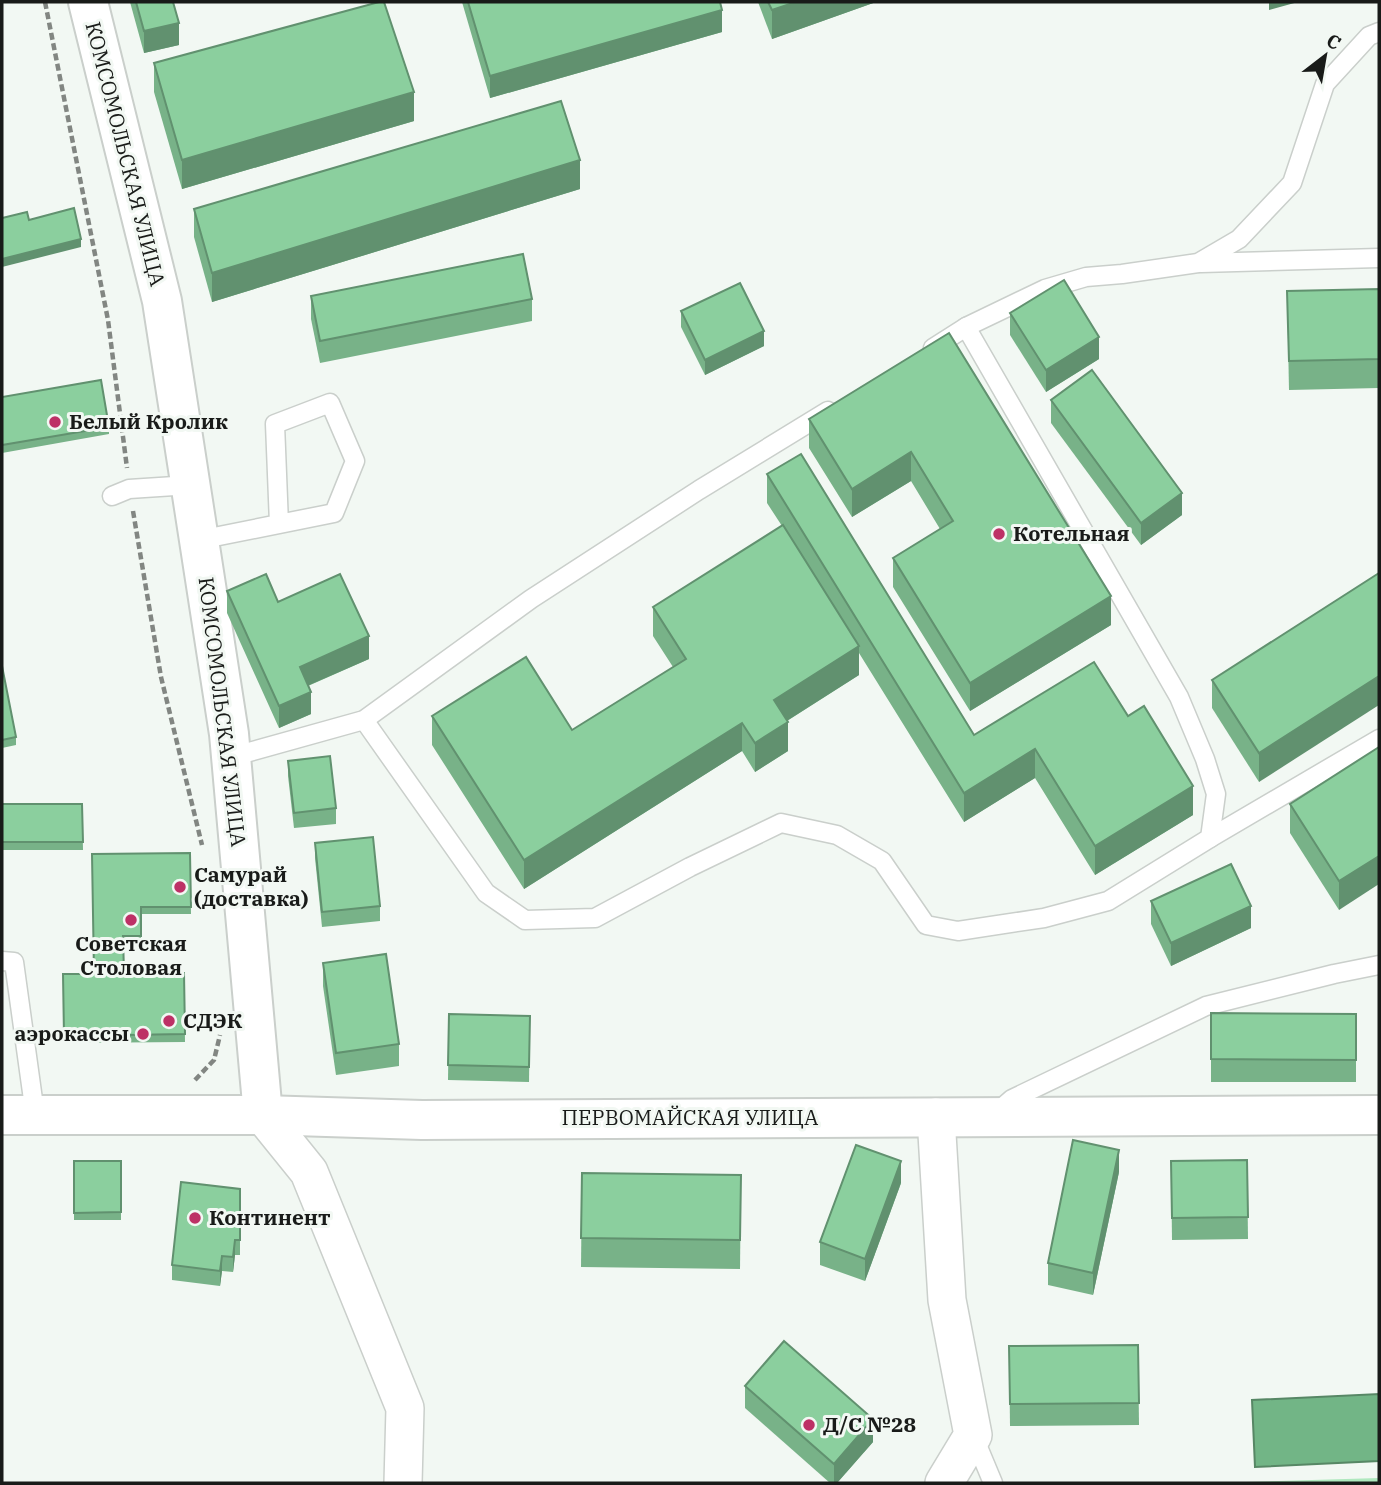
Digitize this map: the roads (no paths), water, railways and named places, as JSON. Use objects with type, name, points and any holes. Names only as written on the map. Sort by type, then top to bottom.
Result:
[{"type":"main road","name":"КОМСОМОЛЬСКАЯ УЛИЦА","points":[[88,2],[162,301],[231,757],[263,1115]]},
{"type":"main road","name":"ПЕРВОМАЙСКАЯ УЛИЦА","points":[[19,1115],[263,1115],[422,1120],[1379,1115]]},
{"type":"street","points":[[263,1115],[309,1172],[405,1408],[403,1483]]},
{"type":"street","points":[[936,1117],[947,1300],[973,1435],[944,1483]]},
{"type":"lane","points":[[1198,263],[1239,239],[1292,183],[1325,84],[1370,36],[1379,32]]},
{"type":"lane","points":[[920,355],[967,327],[1045,289],[1086,277],[1198,263],[1379,258]]},
{"type":"lane","points":[[967,327],[1179,696],[1216,794],[1210,838]]},
{"type":"lane","points":[[199,540],[279,524],[334,513],[355,461],[330,403],[275,425],[279,524]]},
{"type":"lane","points":[[231,757],[364,720],[531,599],[699,490],[839,405]]},
{"type":"lane","points":[[112,496],[129,489],[190,485]]},
{"type":"lane","points":[[364,720],[486,893],[526,920],[595,918],[690,867],[781,823],[837,835],[882,861],[926,925],[958,931],[1044,918],[1108,901],[1379,739]]},
{"type":"lane","points":[[2,961],[14,962],[19,1115]]},
{"type":"lane","points":[[990,1117],[1012,1099],[1206,1006],[1379,965]]},
{"type":"lane","points":[[973,1435],[993,1483]]},
{"type":"place","name":"Белый Кролик","points":[[55,422]]},
{"type":"place","name":"Котельная","points":[[999,534]]},
{"type":"place","name":"Самурай (доставка)","points":[[180,887]]},
{"type":"place","name":"Советская Столовая","points":[[131,920]]},
{"type":"place","name":"СДЭК","points":[[169,1021]]},
{"type":"place","name":"аэрокассы","points":[[143,1034]]},
{"type":"place","name":"Континент","points":[[195,1218]]},
{"type":"place","name":"Д/С №28","points":[[809,1425]]}]
